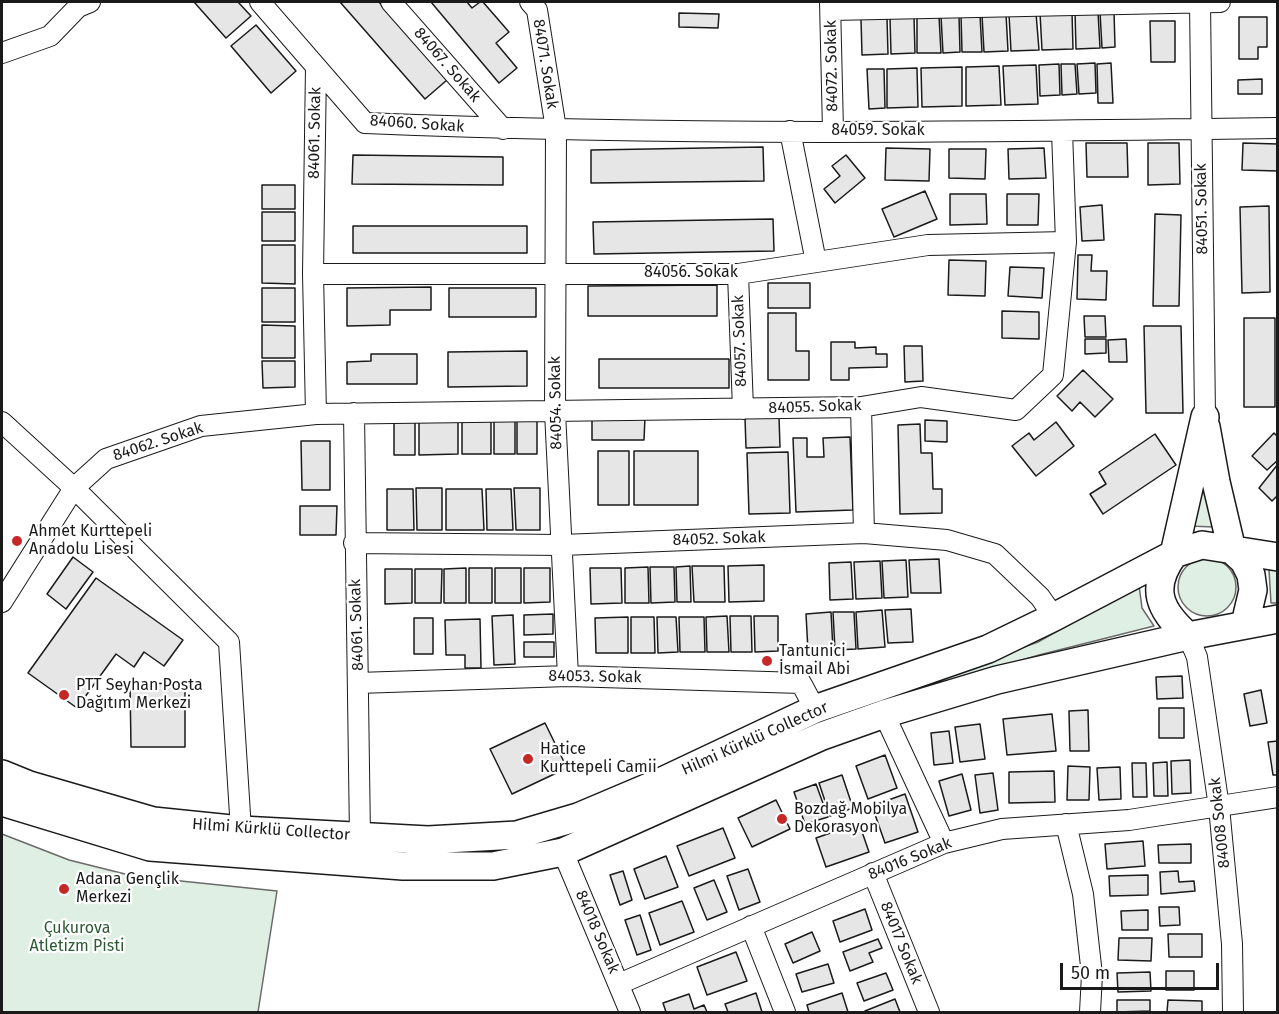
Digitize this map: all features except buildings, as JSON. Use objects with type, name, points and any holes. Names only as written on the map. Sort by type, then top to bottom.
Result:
[{"type":"main road","points":[[1205,417],[1216,482],[1232,550],[1244,561],[1251,575],[1253,590],[1245,624]]},
{"type":"main road","points":[[1188,636],[1173,623],[1164,611],[1159,596],[1160,581],[1165,567],[1174,554],[1205,417]]},
{"type":"main road","name":"Hilmi Kürklü Collector","points":[[2,774],[29,785],[153,820],[241,830],[428,840],[517,835],[578,817],[656,784],[815,710],[988,649],[1174,554],[1202,546],[1278,557]]},
{"type":"main road","name":"Hilmi Kürklü Collector","points":[[2,802],[150,847],[403,866],[493,866],[563,852],[822,736],[884,714],[997,680],[1188,636],[1278,619]]},
{"type":"street","name":"84060. Sokak","points":[[260,2],[365,123],[555,129]]},
{"type":"street","name":"84067. Sokak","points":[[392,2],[503,129]]},
{"type":"street","name":"84071. Sokak","points":[[530,2],[537,10],[555,129]]},
{"type":"street","name":"84051. Sokak","points":[[1200,2],[1205,417]]},
{"type":"street","points":[[830,6],[1220,2]]},
{"type":"street","points":[[2,53],[50,36],[81,3]]},
{"type":"street","name":"84072. Sokak","points":[[830,6],[833,131]]},
{"type":"street","name":"84061. Sokak","points":[[316,67],[314,274],[316,414]]},
{"type":"street","name":"84059. Sokak","points":[[555,129],[1062,131],[1278,128]]},
{"type":"street","name":"84054. Sokak","points":[[555,129],[555,412],[568,676]]},
{"type":"street","points":[[790,131],[816,262]]},
{"type":"street","name":"84055. Sokak","points":[[316,414],[861,407],[921,397],[1016,410],[1053,375],[1066,242],[1062,131]]},
{"type":"street","name":"84056. Sokak","points":[[314,274],[738,274],[928,245],[1066,242]]},
{"type":"street","name":"84057. Sokak","points":[[738,274],[743,409]]},
{"type":"street","points":[[861,407],[864,534]]},
{"type":"street","name":"84061. Sokak","points":[[354,413],[354,543],[360,837]]},
{"type":"street","name":"84062. Sokak","points":[[2,602],[74,488],[106,459],[201,426],[316,414]]},
{"type":"street","points":[[2,422],[74,488],[229,642],[241,830]]},
{"type":"street","name":"84052. Sokak","points":[[354,543],[562,545],[864,534],[946,540],[995,554],[1040,597],[1054,617]]},
{"type":"street","name":"84008 Sokak","points":[[1188,636],[1197,657],[1219,807],[1232,944],[1233,1012]]},
{"type":"street","name":"84053. Sokak","points":[[358,683],[568,676],[801,683],[815,710]]},
{"type":"street","points":[[884,714],[944,843]]},
{"type":"street","name":"84016 Sokak","points":[[619,984],[944,843],[1002,829],[1130,820],[1278,797]]},
{"type":"street","points":[[1066,824],[1083,894],[1092,975],[1090,1012]]},
{"type":"street","name":"84018 Sokak","points":[[563,852],[630,1012]]},
{"type":"street","name":"84017 Sokak","points":[[873,873],[929,1012]]},
{"type":"street","points":[[752,926],[785,1012]]},
{"type":"green space","points":[[1204,456],[1214,527],[1189,526]]},
{"type":"green space","points":[[1201,558],[1213,558],[1228,566],[1236,581],[1236,593],[1228,608],[1213,616],[1201,616],[1186,608],[1178,593],[1178,581],[1186,566]]},
{"type":"green space","points":[[1269,570],[1277,570],[1277,603],[1271,603]]},
{"type":"green space","points":[[1139,585],[1142,608],[1154,626],[1039,655],[944,683],[827,723],[591,829],[553,844],[516,852],[471,858],[293,849],[161,839],[110,826],[2,791],[2,786],[112,821],[163,834],[294,845],[469,851],[516,847],[552,839],[825,718],[1038,642]]},
{"type":"green space","name":"Çukurova Atletizm Pisti","points":[[2,834],[69,860],[133,876],[277,891],[258,1012],[2,1012]]},
{"type":"place","name":"Ahmet Kurttepeli Anadolu Lisesi","points":[[17,541]]},
{"type":"place","name":"Tantunici İsmail Abi","points":[[767,661]]},
{"type":"place","name":"PTT Seyhan Posta Dağıtım Merkezi","points":[[64,695]]},
{"type":"place","name":"Hatice Kurttepeli Camii","points":[[528,759]]},
{"type":"place","name":"Bozdağ Mobilya Dekorasyon","points":[[782,819]]},
{"type":"place","name":"Adana Gençlik Merkezi","points":[[64,889]]}]
